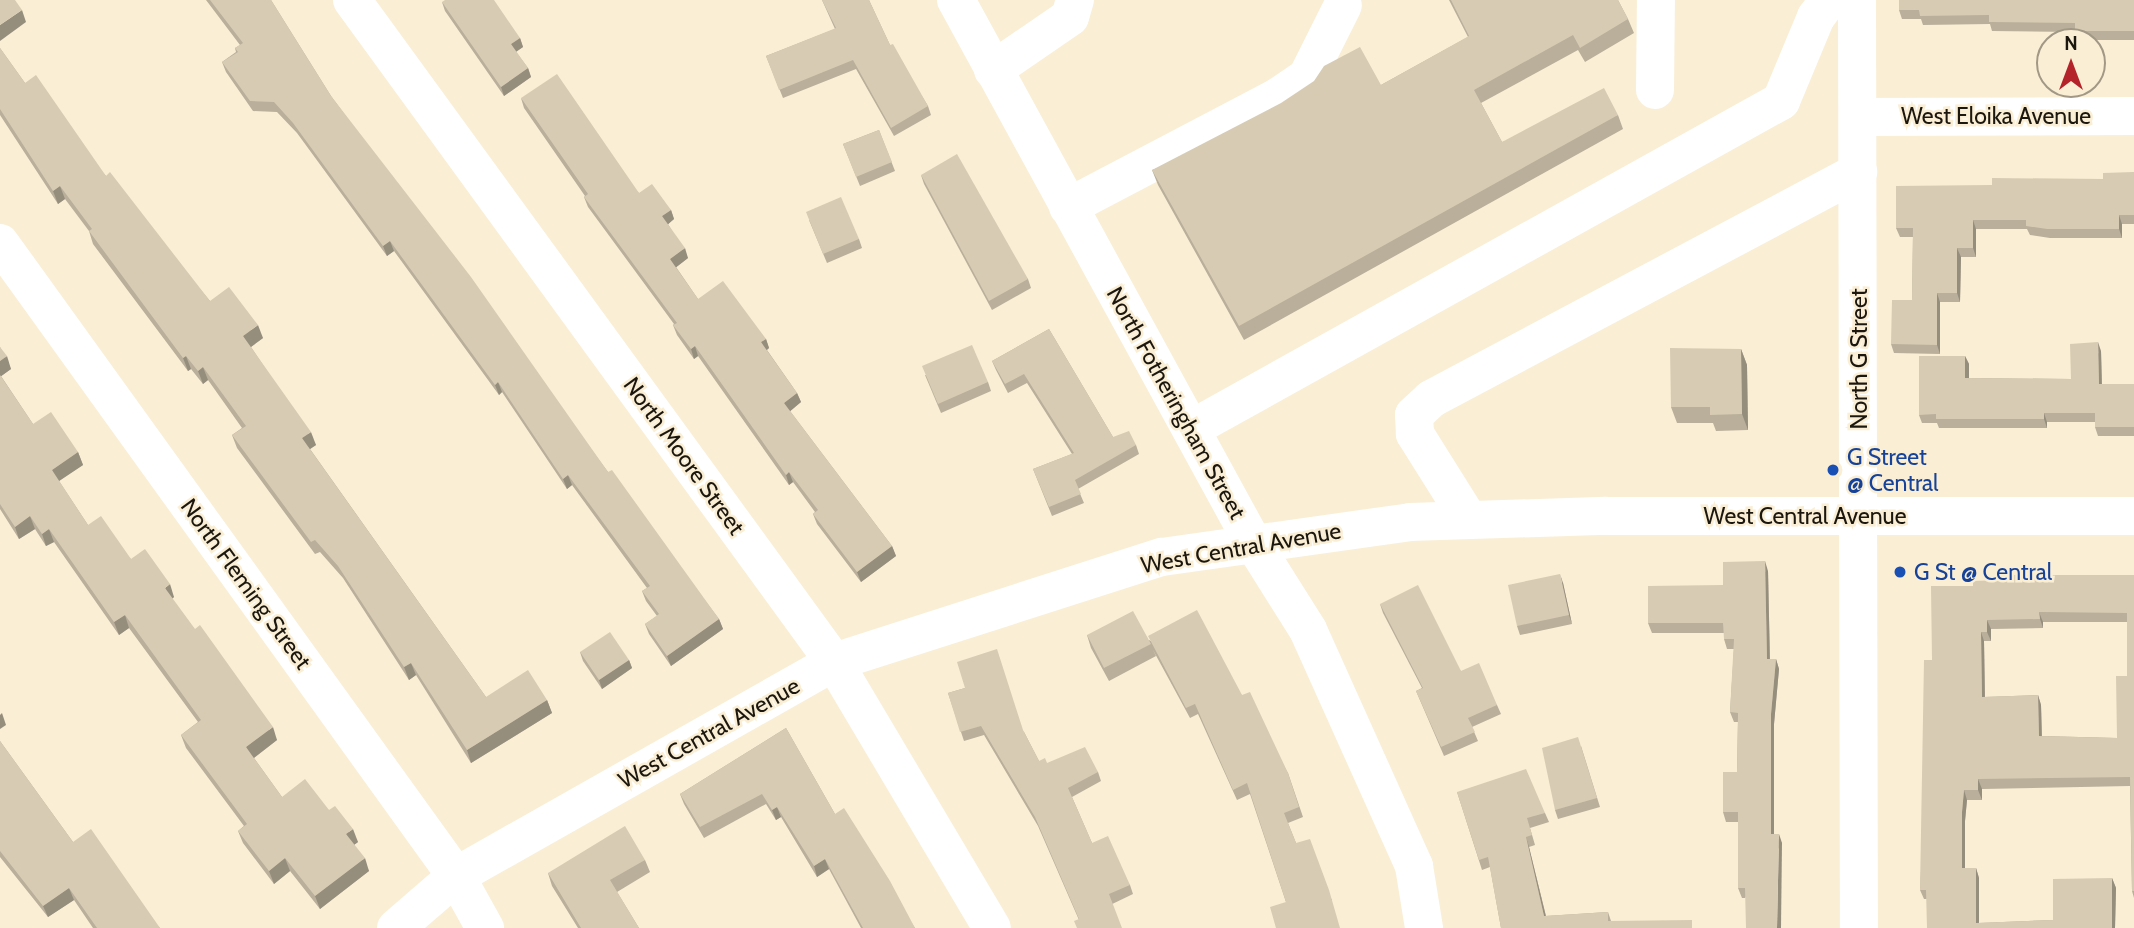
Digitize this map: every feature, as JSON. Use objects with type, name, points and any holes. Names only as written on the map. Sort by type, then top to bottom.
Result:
[{"type":"street","name":"North Moore Street","points":[[352,0],[834,662],[992,928]]},
{"type":"street","name":"North Fotheringham Street","points":[[956,0],[1252,541],[1308,631],[1358,736],[1414,866],[1424,928]]},
{"type":"street","points":[[993,69],[1070,17],[1075,0]]},
{"type":"street","points":[[1655,90],[1656,0]]},
{"type":"street","points":[[1191,429],[1781,101],[1816,17],[1829,0]]},
{"type":"street","name":"North G Street","points":[[1857,0],[1859,928]]},
{"type":"street","points":[[1068,206],[1276,98],[1307,77],[1343,5]]},
{"type":"street","name":"West Eloika Avenue","points":[[1858,117],[2134,116]]},
{"type":"street","points":[[1469,520],[1415,434],[1414,415],[1431,399],[1858,172]]},
{"type":"street","name":"North Fleming Street","points":[[0,243],[456,876],[485,928]]},
{"type":"street","name":"West Central Avenue","points":[[396,928],[456,876],[834,662],[1162,557],[1252,541],[1469,520],[2134,516]]},
{"type":"building","points":[[0,0],[15,0],[22,10],[0,25]]},
{"type":"building","points":[[210,0],[271,0],[331,96],[471,277],[608,472],[612,470],[719,619],[667,656],[645,624],[659,614],[642,591],[650,586],[568,475],[563,479],[498,382],[495,385],[390,241],[383,246],[293,123],[274,102],[250,101],[222,62],[238,52],[235,48],[243,43]]},
{"type":"building","points":[[494,0],[520,38],[511,44],[528,68],[501,87],[442,2]]},
{"type":"building","points":[[822,0],[869,0],[890,45],[893,44],[928,106],[891,128],[853,60],[779,90],[766,56],[836,28]]},
{"type":"building","points":[[1451,0],[1618,0],[1628,19],[1580,48],[1573,35],[1474,90],[1502,142],[1604,88],[1618,115],[1239,326],[1152,170],[1281,103],[1314,81],[1324,66],[1360,47],[1381,85],[1469,36]]},
{"type":"building","points":[[1899,0],[2134,0],[2134,31],[2075,28],[2075,23],[1989,22],[1989,15],[1920,16],[1919,10],[1899,10]]},
{"type":"building","points":[[0,48],[25,83],[36,75],[106,176],[110,172],[210,301],[229,287],[258,325],[243,336],[311,432],[302,438],[486,697],[528,670],[547,700],[467,750],[411,663],[404,667],[338,566],[315,540],[311,542],[232,435],[246,426],[203,367],[198,371],[186,356],[183,358],[89,231],[92,229],[60,186],[53,191],[0,109]]},
{"type":"building","points":[[557,74],[639,193],[652,184],[671,210],[662,216],[685,248],[670,259],[698,299],[723,281],[766,339],[761,342],[797,393],[784,403],[892,546],[857,572],[813,514],[818,510],[789,472],[786,475],[695,346],[691,349],[673,325],[677,323],[584,197],[588,194],[521,98]]},
{"type":"building","points":[[879,130],[892,162],[856,177],[843,144]]},
{"type":"building","points":[[957,154],[1028,279],[989,301],[921,175]]},
{"type":"building","points":[[2134,172],[2134,215],[2119,215],[2119,229],[2047,229],[2026,226],[2026,220],[1973,220],[1973,248],[1957,248],[1957,293],[1937,293],[1937,345],[1891,344],[1892,300],[1912,300],[1913,228],[1896,228],[1896,186],[1992,185],[1992,178],[2103,179],[2103,173]]},
{"type":"building","points":[[841,197],[859,239],[823,254],[806,212]]},
{"type":"building","points":[[1049,329],[1113,437],[1129,431],[1136,445],[1075,480],[1081,494],[1049,507],[1033,469],[1074,453],[1024,374],[1005,384],[992,361]]},
{"type":"building","points":[[2098,342],[2099,384],[2134,384],[2134,427],[2095,427],[2095,413],[2044,413],[2044,419],[1936,419],[1936,414],[1919,415],[1919,356],[1965,356],[1965,378],[2071,379],[2070,344]]},
{"type":"building","points":[[972,345],[988,382],[938,404],[922,366]]},
{"type":"building","points":[[0,347],[7,356],[0,361]]},
{"type":"building","points":[[1670,348],[1741,349],[1742,414],[1710,415],[1710,407],[1671,407]]},
{"type":"building","points":[[0,375],[33,424],[51,412],[78,452],[52,470],[88,525],[101,516],[131,559],[145,549],[170,584],[165,588],[195,629],[200,625],[273,727],[246,747],[282,797],[305,779],[329,810],[335,806],[353,829],[346,834],[365,858],[315,896],[285,858],[269,871],[238,831],[247,824],[181,735],[201,720],[125,615],[114,622],[49,529],[42,534],[30,516],[15,527],[0,504]]},
{"type":"building","points":[[1765,561],[1767,659],[1776,659],[1771,714],[1771,834],[1779,834],[1777,928],[1746,928],[1745,888],[1738,888],[1738,812],[1723,812],[1723,772],[1737,772],[1738,713],[1730,712],[1734,639],[1724,639],[1723,623],[1648,623],[1648,586],[1723,585],[1723,562]]},
{"type":"building","points":[[1560,574],[1569,615],[1517,626],[1508,585]]},
{"type":"building","points":[[2001,575],[2134,575],[2134,891],[2130,777],[1978,779],[1978,790],[1964,790],[1962,812],[1962,868],[1976,868],[1976,923],[2053,920],[2053,879],[2112,878],[2112,928],[1927,928],[1926,890],[1920,890],[1924,660],[1932,660],[1931,586],[1973,586],[1973,581],[2001,580]],"holes":[[[2039,612],[2127,613],[2127,676],[2116,676],[2117,738],[2039,736],[2038,695],[1982,697],[1981,632],[1987,632],[1987,620],[2040,619]]]},
{"type":"building","points":[[1418,585],[1461,671],[1479,663],[1497,705],[1468,718],[1475,732],[1441,747],[1416,691],[1423,688],[1380,604]]},
{"type":"building","points":[[1197,610],[1242,695],[1250,692],[1288,773],[1299,807],[1284,813],[1296,843],[1310,839],[1340,928],[1276,928],[1270,907],[1286,902],[1247,783],[1233,790],[1195,704],[1186,708],[1148,636]]},
{"type":"building","points":[[1133,611],[1151,644],[1104,668],[1087,635]]},
{"type":"building","points":[[610,632],[629,660],[599,680],[580,652]]},
{"type":"building","points":[[997,649],[1023,730],[1039,761],[1045,758],[1047,763],[1085,747],[1098,772],[1068,788],[1092,843],[1108,836],[1130,885],[1109,894],[1122,928],[1077,928],[1074,921],[1079,919],[1035,817],[981,726],[960,732],[948,693],[965,688],[957,662]]},
{"type":"building","points":[[786,728],[835,814],[844,808],[890,881],[915,928],[863,928],[825,859],[814,866],[777,807],[772,810],[762,794],[700,827],[680,794]]},
{"type":"building","points":[[1578,737],[1597,798],[1555,810],[1542,748]]},
{"type":"building","points":[[0,741],[73,842],[91,829],[160,928],[97,928],[69,888],[43,906],[0,851]]},
{"type":"building","points":[[1526,769],[1545,813],[1527,818],[1532,835],[1526,837],[1544,916],[1608,912],[1608,921],[1692,920],[1692,928],[1501,928],[1488,857],[1479,860],[1457,792]]},
{"type":"building","points":[[625,826],[645,860],[610,880],[639,928],[581,928],[548,873]]},
{"type":"place","name":"G Street @ Central","points":[[1833,470]]},
{"type":"place","name":"G St @ Central","points":[[1900,572]]}]
